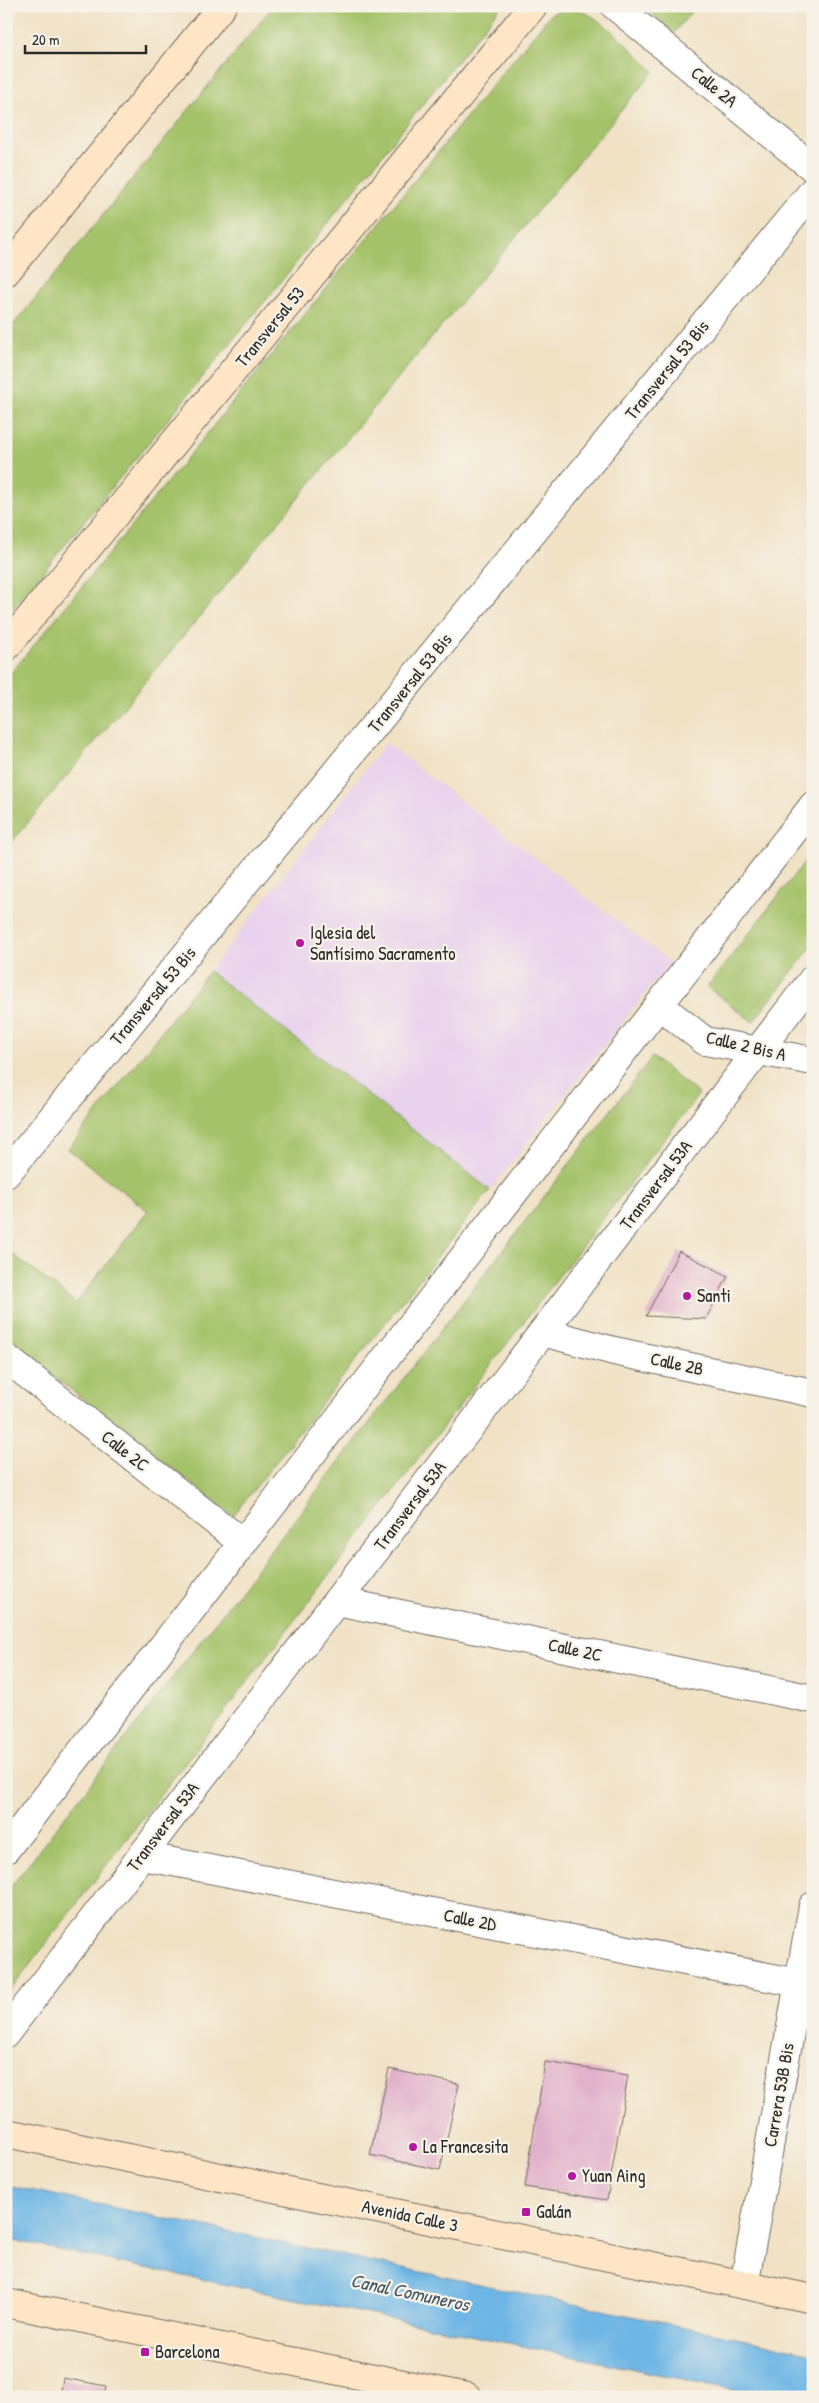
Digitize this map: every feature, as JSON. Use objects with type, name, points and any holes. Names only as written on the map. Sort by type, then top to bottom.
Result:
[{"type":"main road","points":[[6,272],[222,6]]},
{"type":"main road","name":"Transversal 53","points":[[6,647],[533,6]]},
{"type":"main road","name":"Avenida Calle 3","points":[[6,2133],[813,2299]]},
{"type":"main road","points":[[6,2302],[467,2397]]},
{"type":"street","name":"Calle 2A","points":[[615,6],[813,168]]},
{"type":"street","name":"Transversal 53 Bis","points":[[6,1174],[813,191]]},
{"type":"street","points":[[6,1850],[813,806]]},
{"type":"street","name":"Transversal 53A","points":[[6,2032],[813,979]]},
{"type":"street","name":"Calle 2 Bis A","points":[[659,1004],[705,1041],[813,1061]]},
{"type":"street","name":"Calle 2B","points":[[543,1332],[614,1351],[813,1393]]},
{"type":"street","name":"Calle 2C","points":[[6,1358],[243,1543]]},
{"type":"street","name":"Calle 2C","points":[[337,1601],[813,1699]]},
{"type":"street","name":"Calle 2D","points":[[142,1856],[799,1983]]},
{"type":"street","name":"Carrera 53B Bis","points":[[744,2285],[813,1906]]},
{"type":"shaded area","points":[[386,743],[670,962],[490,1190],[209,971]]},
{"type":"green space","points":[[273,6],[501,6],[292,268],[6,617],[6,334]]},
{"type":"green space","points":[[643,6],[696,6],[674,33]]},
{"type":"green space","points":[[565,7],[577,9],[601,22],[654,71],[6,849],[6,679],[550,15]]},
{"type":"green space","points":[[813,851],[813,945],[753,1022],[707,987]]},
{"type":"green space","points":[[209,971],[490,1190],[233,1516],[6,1339],[6,1249],[76,1303],[148,1211],[68,1149]]},
{"type":"green space","points":[[652,1057],[699,1094],[6,1996],[6,1893]]},
{"type":"water","name":"Canal Comuneros","points":[[6,2185],[813,2354],[813,2397],[769,2397],[6,2239]]},
{"type":"building","name":"Santi","points":[[679,1251],[728,1276],[706,1319],[646,1316]]},
{"type":"building","points":[[545,2062],[628,2075],[607,2200],[525,2187]]},
{"type":"building","points":[[389,2069],[459,2084],[440,2170],[370,2155]]},
{"type":"building","points":[[63,2378],[106,2386],[104,2397],[60,2397]]},
{"type":"place","name":"Iglesia del Santísimo Sacramento","points":[[300,943]]},
{"type":"place","name":"Santi","points":[[687,1296]]},
{"type":"place","name":"La Francesita","points":[[413,2147]]},
{"type":"place","name":"Yuan Aing","points":[[572,2176]]},
{"type":"place","name":"Galán","points":[[526,2212]]},
{"type":"place","name":"Barcelona","points":[[145,2352]]}]
